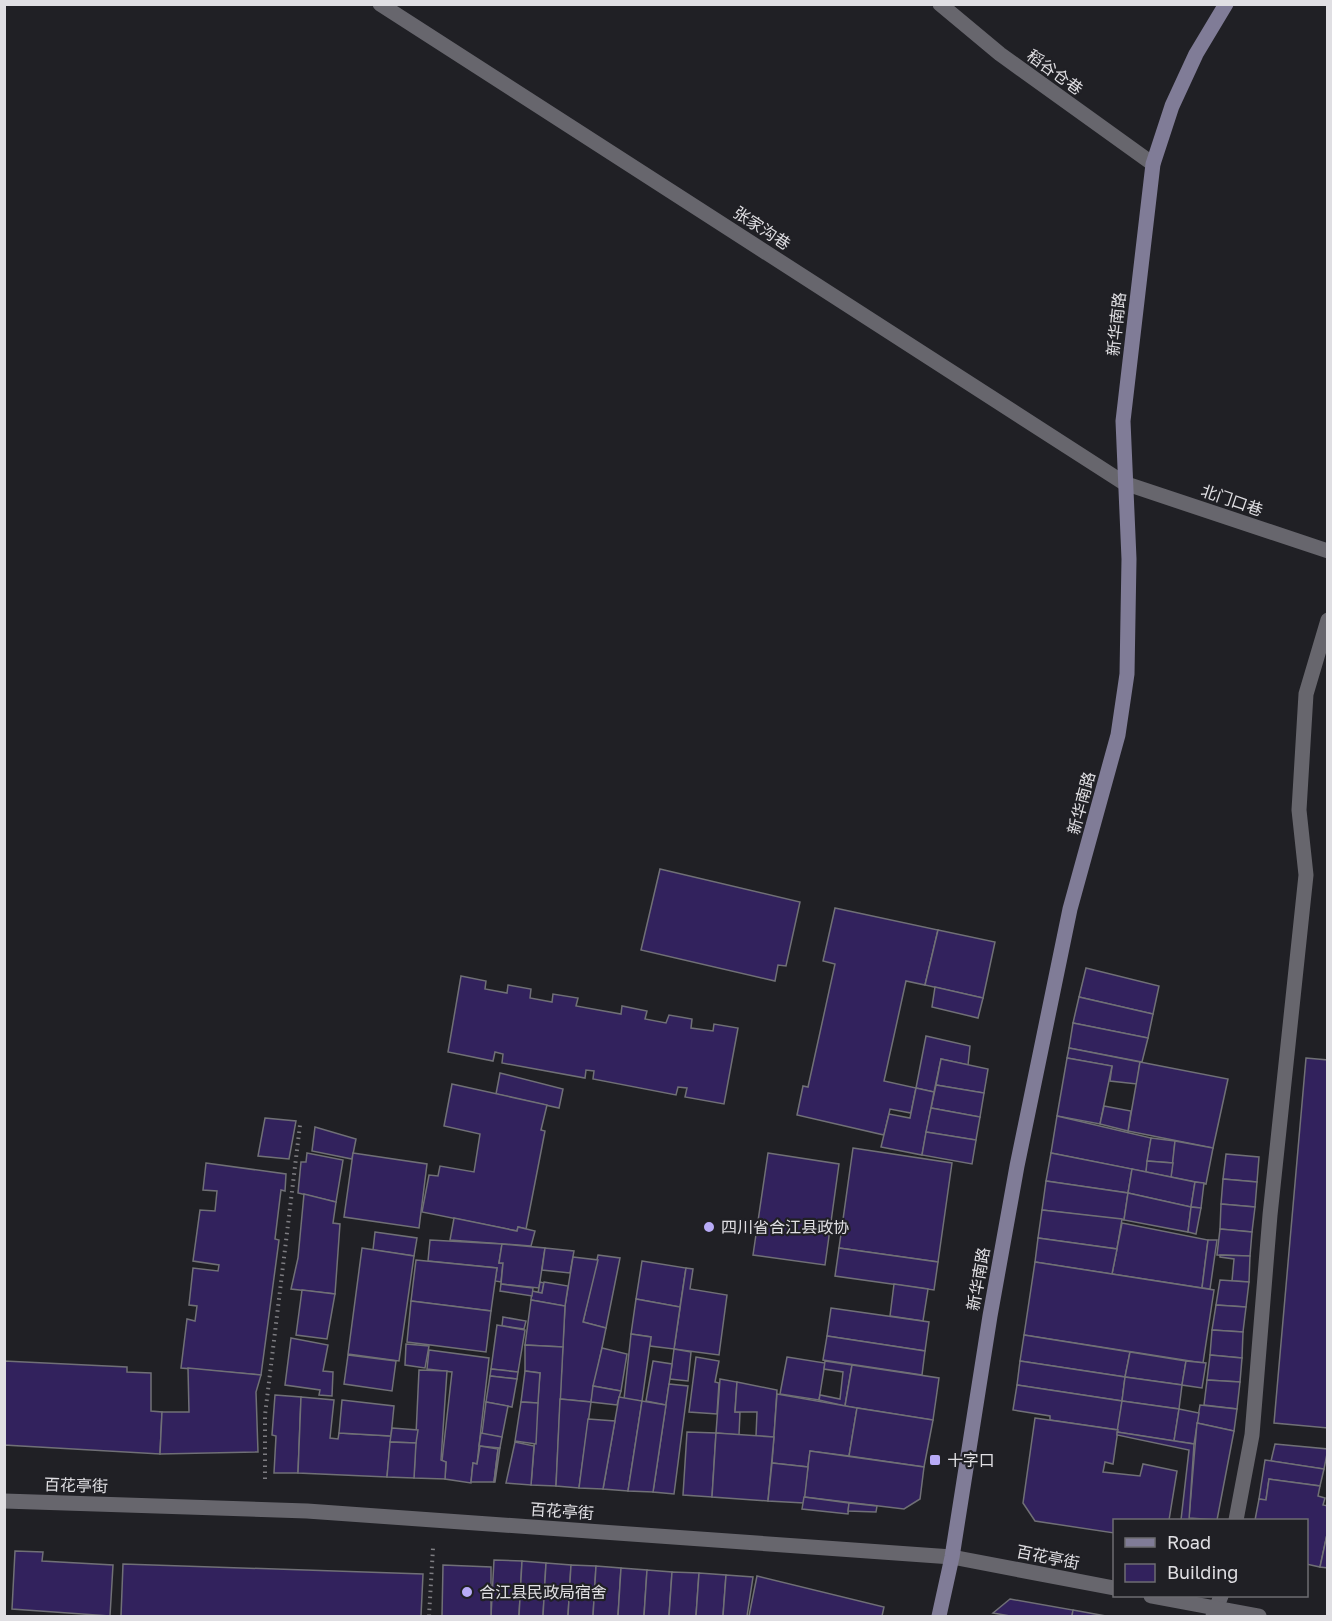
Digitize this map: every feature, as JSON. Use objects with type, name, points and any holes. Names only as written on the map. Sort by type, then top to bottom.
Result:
[{"type":"street","name":"张家沟巷","points":[[380,4],[1124,483]]},
{"type":"street","name":"稻谷仓巷","points":[[940,4],[1000,54],[1152,164]]},
{"type":"street","name":"新华南路","points":[[939,1617],[952,1557],[990,1316],[1017,1166],[1070,909],[1118,735],[1127,674],[1129,559],[1124,483],[1124,422],[1152,164],[1172,106],[1196,54],[1226,4]]},
{"type":"street","name":"北门口巷","points":[[1124,483],[1328,551]]},
{"type":"street","points":[[1236,1519],[1252,1435],[1270,1215],[1306,875],[1299,810],[1306,694],[1328,620]]},
{"type":"street","name":"百花亭街","points":[[4,1501],[307,1511],[952,1557],[1113,1588]]},
{"type":"street","points":[[1157,1597],[1218,1607],[1260,1617]]},
{"type":"path","points":[[265,1459],[266,1403],[300,1125]]},
{"type":"path","points":[[429,1617],[435,1520]]},
{"type":"building","points":[[660,869],[800,902],[786,966],[778,965],[775,981],[641,950]]},
{"type":"building","points":[[835,908],[938,930],[925,985],[906,981],[884,1081],[916,1088],[911,1113],[890,1109],[884,1135],[797,1115],[803,1086],[808,1087],[835,964],[823,961]]},
{"type":"building","points":[[938,930],[995,942],[983,998],[925,985]]},
{"type":"building","points":[[1086,968],[1159,986],[1153,1014],[1079,997]]},
{"type":"building","points":[[461,976],[486,981],[485,989],[507,993],[508,985],[531,989],[530,998],[552,1002],[553,994],[578,998],[576,1006],[621,1014],[622,1006],[647,1011],[645,1019],[666,1023],[669,1015],[692,1019],[691,1028],[713,1031],[714,1024],[738,1028],[724,1104],[685,1097],[687,1088],[678,1087],[676,1095],[593,1079],[594,1071],[586,1070],[585,1078],[502,1063],[503,1054],[495,1052],[493,1061],[448,1052]]},
{"type":"building","points":[[935,987],[983,998],[978,1018],[932,1007]]},
{"type":"building","points":[[1079,997],[1153,1014],[1148,1038],[1073,1023]]},
{"type":"building","points":[[1073,1023],[1148,1038],[1142,1062],[1069,1048]]},
{"type":"building","points":[[926,1036],[970,1046],[968,1065],[941,1059],[934,1092],[916,1088]]},
{"type":"building","points":[[1069,1048],[1140,1062],[1137,1084],[1110,1081],[1112,1066],[1067,1058]]},
{"type":"building","points":[[1067,1058],[1112,1066],[1100,1124],[1057,1116]]},
{"type":"building","points":[[1306,1058],[1328,1060],[1328,1428],[1274,1423]]},
{"type":"building","points":[[941,1059],[988,1069],[984,1093],[936,1085]]},
{"type":"building","points":[[1140,1062],[1228,1079],[1213,1148],[1128,1131]]},
{"type":"building","points":[[500,1073],[563,1089],[559,1108],[496,1094]]},
{"type":"building","points":[[452,1084],[547,1105],[541,1130],[545,1131],[526,1229],[518,1227],[517,1231],[422,1212],[429,1175],[438,1176],[440,1166],[474,1172],[480,1134],[444,1126]]},
{"type":"building","points":[[936,1085],[984,1093],[980,1117],[931,1108]]},
{"type":"building","points":[[916,1088],[934,1092],[922,1155],[881,1147],[889,1114],[910,1118]]},
{"type":"building","points":[[1104,1106],[1131,1111],[1128,1131],[1100,1124]]},
{"type":"building","points":[[931,1108],[980,1117],[976,1140],[926,1132]]},
{"type":"building","points":[[1057,1116],[1151,1138],[1146,1172],[1051,1153]]},
{"type":"building","points":[[265,1118],[296,1121],[289,1159],[258,1156]]},
{"type":"building","points":[[315,1127],[356,1139],[352,1159],[312,1151]]},
{"type":"building","points":[[926,1132],[976,1140],[972,1164],[922,1155]]},
{"type":"building","points":[[1151,1138],[1175,1141],[1173,1163],[1147,1161]]},
{"type":"building","points":[[1175,1141],[1213,1148],[1206,1184],[1171,1177]]},
{"type":"building","points":[[853,1148],[952,1163],[938,1262],[839,1248]]},
{"type":"building","points":[[307,1153],[343,1160],[336,1202],[298,1193],[301,1162],[306,1162]]},
{"type":"building","points":[[353,1153],[427,1164],[419,1228],[344,1217]]},
{"type":"building","points":[[768,1153],[839,1164],[825,1265],[753,1255]]},
{"type":"building","points":[[1051,1153],[1132,1169],[1128,1193],[1046,1181]]},
{"type":"building","points":[[1226,1154],[1259,1157],[1257,1182],[1223,1179]]},
{"type":"building","points":[[1147,1161],[1173,1163],[1171,1177],[1146,1172]]},
{"type":"building","points":[[206,1163],[286,1174],[285,1191],[281,1190],[275,1239],[279,1240],[261,1375],[181,1368],[187,1319],[195,1321],[197,1306],[189,1305],[193,1268],[218,1271],[219,1265],[193,1261],[200,1210],[215,1211],[217,1191],[203,1190]]},
{"type":"building","points":[[1132,1169],[1195,1182],[1191,1207],[1128,1193]]},
{"type":"building","points":[[1223,1179],[1257,1182],[1255,1207],[1221,1204]]},
{"type":"building","points":[[1046,1181],[1128,1193],[1124,1220],[1042,1210]]},
{"type":"building","points":[[1195,1182],[1204,1183],[1201,1208],[1191,1207]]},
{"type":"building","points":[[1128,1193],[1191,1207],[1188,1232],[1124,1220]]},
{"type":"building","points":[[304,1194],[336,1202],[333,1223],[340,1224],[335,1294],[291,1289],[298,1258]]},
{"type":"building","points":[[1221,1204],[1255,1207],[1252,1232],[1220,1229]]},
{"type":"building","points":[[1191,1207],[1201,1208],[1196,1234],[1188,1232]]},
{"type":"building","points":[[1042,1210],[1122,1219],[1117,1249],[1038,1238]]},
{"type":"building","points":[[454,1218],[517,1231],[518,1227],[535,1231],[531,1246],[450,1240]]},
{"type":"building","points":[[1122,1223],[1208,1240],[1202,1288],[1112,1274]]},
{"type":"building","points":[[1220,1229],[1252,1232],[1250,1256],[1217,1255]]},
{"type":"building","points":[[375,1232],[417,1238],[414,1256],[373,1250]]},
{"type":"building","points":[[1038,1238],[1117,1249],[1112,1274],[1035,1262]]},
{"type":"building","points":[[430,1240],[502,1244],[499,1263],[503,1263],[501,1282],[495,1281],[497,1268],[428,1261]]},
{"type":"building","points":[[1208,1240],[1217,1240],[1210,1289],[1202,1288]]},
{"type":"building","points":[[502,1244],[545,1248],[539,1288],[501,1284],[503,1263],[499,1263]]},
{"type":"building","points":[[362,1248],[414,1256],[399,1361],[348,1354]]},
{"type":"building","points":[[545,1248],[574,1251],[570,1273],[542,1270]]},
{"type":"building","points":[[839,1248],[938,1262],[934,1290],[835,1276]]},
{"type":"building","points":[[598,1255],[620,1258],[606,1328],[583,1322]]},
{"type":"building","points":[[1220,1255],[1250,1256],[1249,1282],[1232,1281],[1234,1259],[1220,1257]]},
{"type":"building","points":[[573,1257],[598,1260],[583,1322],[606,1328],[591,1402],[560,1399],[565,1306]]},
{"type":"building","points":[[416,1260],[497,1268],[491,1311],[411,1301]]},
{"type":"building","points":[[642,1261],[686,1268],[680,1307],[636,1299]]},
{"type":"building","points":[[1035,1262],[1214,1290],[1203,1363],[1024,1335]]},
{"type":"building","points":[[686,1268],[693,1269],[690,1289],[727,1295],[719,1355],[674,1349]]},
{"type":"building","points":[[1220,1280],[1249,1282],[1246,1307],[1216,1305]]},
{"type":"building","points":[[540,1282],[544,1283],[542,1293],[538,1293]]},
{"type":"building","points":[[544,1282],[568,1286],[565,1306],[531,1300],[532,1291],[542,1293]]},
{"type":"building","points":[[501,1284],[533,1288],[532,1296],[500,1291]]},
{"type":"building","points":[[894,1284],[928,1289],[923,1321],[890,1316]]},
{"type":"building","points":[[302,1290],[335,1294],[327,1339],[296,1335]]},
{"type":"building","points":[[636,1299],[680,1307],[674,1349],[650,1346],[651,1337],[631,1334]]},
{"type":"building","points":[[531,1300],[565,1306],[563,1347],[525,1345]]},
{"type":"building","points":[[411,1301],[491,1311],[486,1352],[407,1342]]},
{"type":"building","points":[[1216,1305],[1246,1307],[1243,1332],[1212,1330]]},
{"type":"building","points":[[831,1308],[929,1322],[925,1351],[827,1336]]},
{"type":"building","points":[[503,1317],[526,1321],[524,1329],[502,1326]]},
{"type":"building","points":[[497,1325],[525,1330],[518,1372],[491,1369]]},
{"type":"building","points":[[1212,1330],[1243,1332],[1242,1358],[1210,1355]]},
{"type":"building","points":[[631,1334],[651,1337],[642,1401],[624,1399]]},
{"type":"building","points":[[1024,1335],[1130,1352],[1125,1377],[1020,1361]]},
{"type":"building","points":[[827,1336],[925,1351],[922,1375],[823,1360]]},
{"type":"building","points":[[291,1338],[328,1345],[323,1371],[333,1372],[332,1396],[319,1395],[320,1390],[285,1385]]},
{"type":"building","points":[[406,1344],[429,1346],[425,1368],[405,1365]]},
{"type":"building","points":[[525,1345],[563,1347],[556,1486],[531,1485],[540,1373],[525,1371]]},
{"type":"building","points":[[602,1348],[627,1354],[621,1391],[593,1386]]},
{"type":"building","points":[[674,1349],[691,1352],[688,1381],[670,1379]]},
{"type":"building","points":[[429,1350],[489,1358],[477,1464],[473,1463],[471,1483],[445,1479],[446,1462],[442,1461],[452,1372],[427,1369]]},
{"type":"building","points":[[1130,1352],[1186,1361],[1182,1385],[1125,1377]]},
{"type":"building","points":[[348,1355],[396,1361],[392,1391],[344,1384]]},
{"type":"building","points":[[1210,1355],[1242,1358],[1240,1382],[1207,1380]]},
{"type":"building","points":[[696,1357],[719,1361],[715,1382],[719,1383],[717,1414],[689,1412]]},
{"type":"building","points":[[787,1357],[825,1363],[819,1400],[780,1394]]},
{"type":"building","points":[[4,1361],[127,1367],[127,1372],[151,1373],[151,1411],[162,1412],[160,1454],[4,1445]]},
{"type":"building","points":[[653,1361],[672,1364],[666,1405],[646,1401]]},
{"type":"building","points":[[825,1361],[852,1365],[845,1406],[819,1400],[820,1395],[840,1399],[843,1372],[824,1369]]},
{"type":"building","points":[[1020,1361],[1125,1377],[1122,1401],[1017,1385]]},
{"type":"building","points":[[1186,1361],[1206,1363],[1202,1388],[1182,1385]]},
{"type":"building","points":[[852,1365],[939,1378],[933,1420],[845,1406]]},
{"type":"building","points":[[188,1368],[261,1375],[256,1392],[258,1452],[160,1454],[162,1412],[189,1412]]},
{"type":"building","points":[[491,1369],[518,1372],[517,1379],[490,1376]]},
{"type":"building","points":[[419,1370],[447,1371],[441,1460],[446,1462],[445,1479],[414,1478]]},
{"type":"building","points":[[525,1371],[540,1373],[538,1403],[521,1402]]},
{"type":"building","points":[[490,1376],[517,1379],[512,1407],[486,1402]]},
{"type":"building","points":[[1125,1377],[1182,1385],[1179,1409],[1122,1401]]},
{"type":"building","points":[[720,1379],[737,1382],[735,1412],[740,1412],[739,1435],[716,1433]]},
{"type":"building","points":[[1207,1380],[1240,1382],[1237,1409],[1204,1405]]},
{"type":"building","points":[[737,1382],[777,1390],[774,1437],[756,1436],[757,1412],[735,1412]]},
{"type":"building","points":[[669,1384],[688,1386],[674,1494],[653,1492]]},
{"type":"building","points":[[1017,1385],[1122,1401],[1118,1430],[1050,1420],[1050,1416],[1013,1410]]},
{"type":"building","points":[[593,1386],[621,1391],[617,1405],[591,1402]]},
{"type":"building","points":[[777,1394],[857,1408],[849,1456],[810,1451],[808,1467],[772,1463]]},
{"type":"building","points":[[275,1395],[301,1397],[298,1473],[274,1473],[276,1436],[272,1435]]},
{"type":"building","points":[[301,1397],[334,1400],[330,1438],[338,1439],[339,1433],[391,1436],[387,1477],[298,1473]]},
{"type":"building","points":[[619,1397],[642,1401],[628,1491],[603,1489]]},
{"type":"building","points":[[560,1399],[591,1402],[579,1488],[556,1486]]},
{"type":"building","points":[[342,1400],[394,1406],[391,1436],[339,1433]]},
{"type":"building","points":[[642,1401],[666,1405],[653,1492],[628,1491]]},
{"type":"building","points":[[1122,1401],[1179,1409],[1174,1441],[1117,1432]]},
{"type":"building","points":[[486,1402],[508,1406],[502,1437],[482,1434]]},
{"type":"building","points":[[521,1402],[538,1403],[536,1444],[515,1441]]},
{"type":"building","points":[[1200,1405],[1237,1409],[1234,1431],[1197,1423]]},
{"type":"building","points":[[857,1408],[933,1420],[924,1467],[849,1456]]},
{"type":"building","points":[[1179,1409],[1199,1413],[1194,1444],[1174,1441]]},
{"type":"building","points":[[1035,1418],[1118,1430],[1113,1464],[1105,1462],[1103,1472],[1140,1476],[1143,1464],[1177,1471],[1169,1519],[1113,1519],[1113,1533],[1035,1521],[1023,1503]]},
{"type":"building","points":[[588,1419],[615,1421],[603,1489],[579,1488]]},
{"type":"building","points":[[1197,1423],[1234,1431],[1217,1519],[1189,1518]]},
{"type":"building","points":[[392,1428],[418,1430],[416,1443],[390,1442]]},
{"type":"building","points":[[687,1432],[716,1433],[712,1497],[683,1495]]},
{"type":"building","points":[[1117,1432],[1194,1444],[1189,1519],[1181,1519],[1189,1450],[1117,1435]]},
{"type":"building","points":[[481,1433],[502,1437],[500,1448],[479,1446]]},
{"type":"building","points":[[716,1433],[774,1437],[768,1501],[712,1497]]},
{"type":"building","points":[[390,1442],[416,1443],[414,1478],[387,1477]]},
{"type":"building","points":[[515,1442],[534,1446],[531,1485],[506,1483]]},
{"type":"building","points":[[1275,1444],[1328,1449],[1324,1469],[1271,1461]]},
{"type":"building","points":[[480,1446],[498,1449],[494,1482],[471,1482],[473,1463],[477,1464]]},
{"type":"building","points":[[500,1448],[495,1482],[494,1482],[498,1449]]},
{"type":"building","points":[[810,1451],[924,1467],[920,1499],[904,1509],[804,1497]]},
{"type":"building","points":[[1265,1460],[1324,1469],[1320,1486],[1269,1479],[1266,1500],[1259,1499]]},
{"type":"building","points":[[772,1463],[808,1467],[804,1503],[768,1501]]},
{"type":"building","points":[[1269,1479],[1320,1486],[1318,1496],[1325,1498],[1323,1505],[1328,1506],[1328,1530],[1320,1567],[1308,1564],[1308,1519],[1255,1519],[1259,1499],[1266,1500]]},
{"type":"building","points":[[804,1497],[849,1503],[848,1514],[802,1509]]},
{"type":"building","points":[[849,1503],[877,1506],[876,1512],[848,1511]]},
{"type":"building","points":[[1328,1530],[1328,1568],[1320,1567]]},
{"type":"building","points":[[15,1551],[43,1552],[42,1561],[113,1565],[110,1616],[12,1609]]},
{"type":"building","points":[[494,1560],[522,1561],[519,1616],[491,1616]]},
{"type":"building","points":[[522,1561],[546,1563],[543,1616],[519,1616]]},
{"type":"building","points":[[546,1563],[571,1565],[568,1616],[543,1616]]},
{"type":"building","points":[[123,1564],[423,1574],[421,1616],[121,1616]]},
{"type":"building","name":"合江县民政局宿舍","points":[[443,1565],[491,1567],[491,1616],[442,1616]]},
{"type":"building","points":[[571,1565],[596,1566],[593,1616],[568,1616]]},
{"type":"building","points":[[596,1566],[621,1568],[618,1616],[593,1616]]},
{"type":"building","points":[[621,1568],[647,1570],[644,1616],[618,1616]]},
{"type":"building","points":[[647,1570],[672,1572],[669,1616],[644,1616]]},
{"type":"building","points":[[672,1572],[699,1573],[696,1616],[669,1616]]},
{"type":"building","points":[[699,1573],[726,1575],[723,1616],[696,1616]]},
{"type":"building","points":[[726,1575],[753,1577],[747,1616],[723,1616]]},
{"type":"building","points":[[757,1576],[884,1607],[882,1616],[749,1616]]},
{"type":"building","points":[[1010,1599],[1073,1610],[1072,1616],[1010,1616],[993,1613]]},
{"type":"building","points":[[1073,1610],[1106,1616],[1072,1616]]},
{"type":"place","name":"四川省合江县政协","points":[[709,1227]]},
{"type":"place","name":"十字口","points":[[935,1460]]},
{"type":"place","name":"合江县民政局宿舍","points":[[467,1592]]}]
